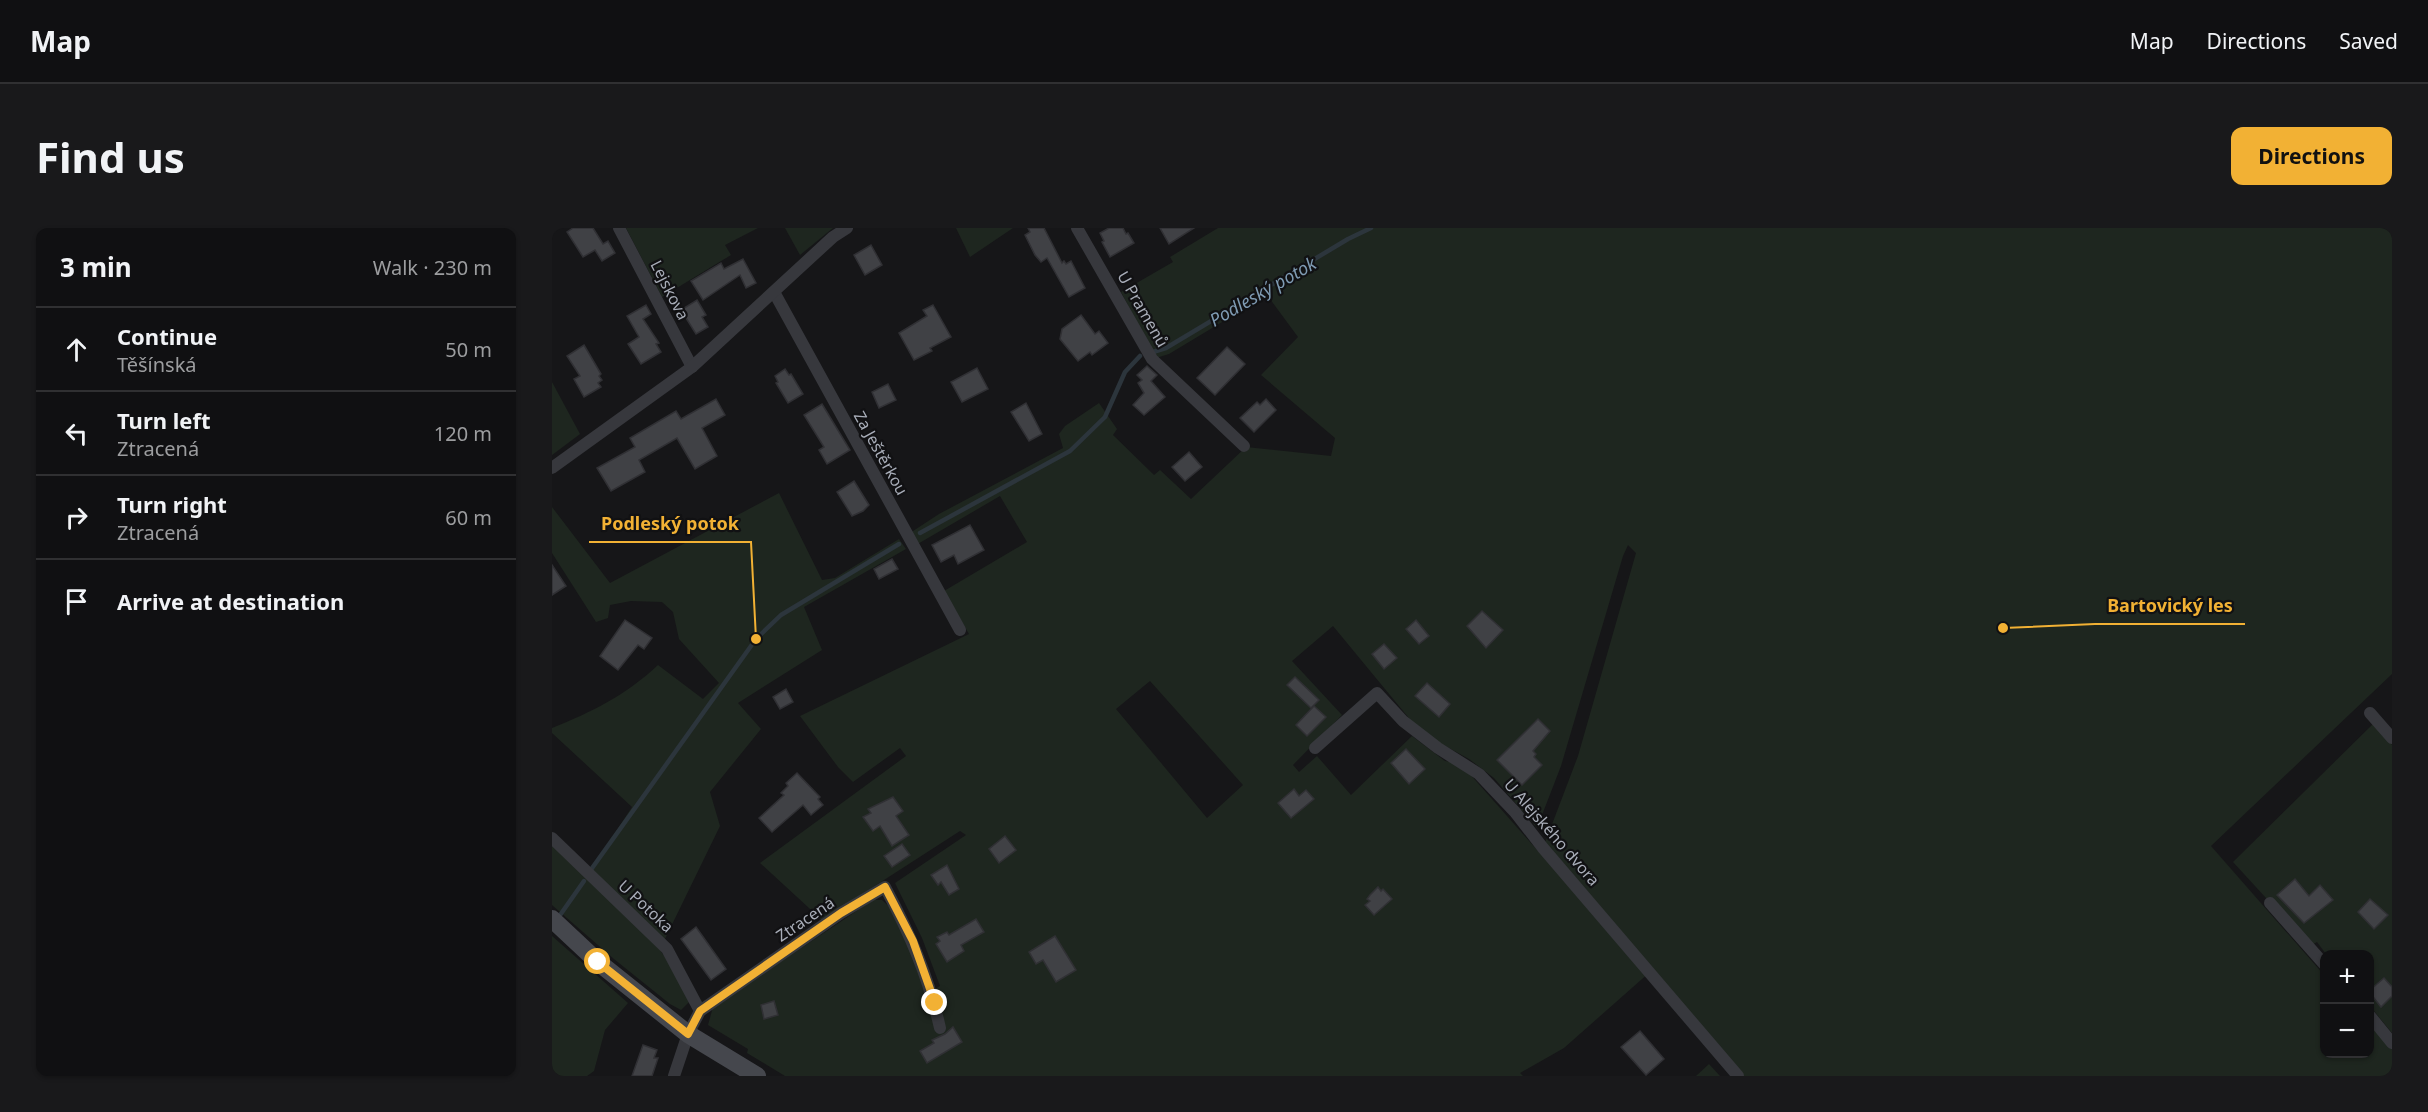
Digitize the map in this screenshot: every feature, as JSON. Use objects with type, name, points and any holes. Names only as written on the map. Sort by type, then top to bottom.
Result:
[{"type":"main road","points":[[552,919],[598,962],[688,1034],[757,1076]]},
{"type":"street","name":"Lejskova","points":[[619,228],[692,367]]},
{"type":"street","points":[[552,468],[692,367],[833,237],[847,228]]},
{"type":"street","name":"U Pramenů","points":[[1077,228],[1152,359],[1244,446]]},
{"type":"street","name":"Za Ještěrkou","points":[[774,292],[960,630]]},
{"type":"street","name":"U Alejského dvora","points":[[1315,748],[1377,693],[1403,721],[1438,748],[1479,774],[1508,804],[1738,1076]]},
{"type":"street","points":[[2370,713],[2392,738]]},
{"type":"street","name":"U Potoka","points":[[552,838],[667,949],[700,1011]]},
{"type":"street","name":"Ztracená","points":[[674,1076],[688,1034],[700,1011],[841,913],[885,887],[913,941],[935,1003],[940,1028]]},
{"type":"street","points":[[2270,903],[2320,958]]},
{"type":"street","points":[[2374,1021],[2392,1043]]},
{"type":"shaded area","points":[[626,228],[758,228],[725,245],[731,255],[662,297]]},
{"type":"shaded area","points":[[785,228],[833,228],[800,255]]},
{"type":"shaded area","points":[[956,228],[1013,228],[970,257]]},
{"type":"shaded area","points":[[1218,228],[2392,228],[2392,674],[2211,846],[2320,970],[2320,1058],[2374,1058],[2374,1027],[2392,1048],[2392,1076],[1737,1076],[1650,972],[1564,1048],[1520,1073],[1523,1076],[785,1076],[747,1053],[748,1049],[708,1025],[713,1007],[873,900],[882,900],[894,911],[928,993],[940,986],[922,938],[895,883],[966,835],[960,831],[822,920],[760,863],[906,756],[900,748],[853,782],[838,767],[800,716],[969,634],[944,591],[1027,542],[1000,496],[916,545],[910,533],[939,514],[1063,448],[1059,434],[1065,426],[1099,403],[1117,429],[1113,435],[1154,475],[1160,470],[1191,499],[1246,447],[1331,456],[1335,438],[1261,375],[1298,337],[1267,295],[1169,354],[1156,358],[1121,292],[1173,262],[1170,257]],"holes":[[[1628,545],[1636,553],[1578,756],[1543,848],[1538,851],[1469,773],[1456,763],[1445,761],[1412,736],[1351,795],[1317,756],[1299,772],[1293,765],[1342,715],[1292,661],[1333,626],[1413,723],[1494,778],[1537,828],[1561,766]],[[1150,681],[1243,785],[1207,818],[1116,709]]]},
{"type":"shaded area","points":[[552,382],[580,434],[552,455]]},
{"type":"shaded area","points":[[779,493],[822,580],[835,578],[899,539],[906,549],[804,607],[822,650],[738,703],[761,729],[710,792],[720,826],[664,941],[590,871],[632,807],[552,733],[552,728],[608,702],[634,685],[658,665],[703,699],[719,683],[679,639],[673,612],[662,602],[631,601],[610,605],[608,618],[596,622],[552,553],[552,507],[610,583]]},
{"type":"shaded area","points":[[2374,723],[2392,745],[2392,1033],[2374,1011],[2374,950],[2323,950],[2317,942],[2310,946],[2233,862]]},
{"type":"shaded area","points":[[552,841],[660,950],[676,973],[689,1002],[681,1010],[670,1004],[614,959],[552,905]]},
{"type":"shaded area","points":[[552,936],[628,1003],[605,1030],[594,1071],[587,1076],[552,1076]]},
{"type":"shaded area","points":[[1709,1064],[1720,1076],[1696,1076]]},
{"type":"building","points":[[573,228],[593,228],[603,244],[608,241],[615,253],[602,261],[595,250],[583,257],[567,232]]},
{"type":"building","points":[[1028,228],[1044,228],[1062,263],[1064,261],[1066,264],[1071,261],[1085,288],[1069,297],[1047,258],[1041,262],[1035,255],[1025,235],[1030,232]]},
{"type":"building","points":[[1109,228],[1123,228],[1134,243],[1110,257],[1100,233]]},
{"type":"building","points":[[1160,228],[1194,228],[1169,244]]},
{"type":"building","points":[[871,245],[882,265],[865,275],[854,255]]},
{"type":"building","points":[[743,259],[756,283],[746,288],[740,275],[703,300],[691,281],[721,263],[724,269]]},
{"type":"building","points":[[697,300],[706,315],[702,317],[708,327],[696,334],[681,310]]},
{"type":"building","points":[[646,305],[651,314],[643,319],[659,343],[656,344],[661,352],[641,364],[628,344],[639,337],[627,316]]},
{"type":"building","points":[[933,305],[951,337],[930,348],[932,351],[914,360],[899,333],[927,316],[923,310]]},
{"type":"building","points":[[1081,315],[1095,334],[1099,331],[1108,343],[1092,355],[1090,352],[1078,361],[1060,339],[1062,329]]},
{"type":"building","points":[[584,345],[601,374],[599,376],[602,380],[598,383],[601,387],[584,397],[574,379],[580,376],[567,356]]},
{"type":"building","points":[[1227,347],[1245,364],[1215,395],[1197,378]]},
{"type":"building","points":[[1147,366],[1157,375],[1151,381],[1165,397],[1144,415],[1133,405],[1144,393],[1138,383],[1142,380],[1137,375]]},
{"type":"building","points":[[977,368],[988,389],[962,402],[951,382]]},
{"type":"building","points":[[785,369],[789,375],[791,374],[803,394],[788,403],[776,383],[778,382],[775,376]]},
{"type":"building","points":[[888,384],[896,400],[879,408],[872,392]]},
{"type":"building","points":[[716,399],[725,415],[702,428],[717,456],[695,469],[677,438],[639,460],[645,472],[611,491],[597,468],[635,447],[630,438],[676,411],[681,419]]},
{"type":"building","points":[[1266,399],[1276,410],[1254,432],[1240,418],[1257,402],[1260,405]]},
{"type":"building","points":[[1026,403],[1042,434],[1029,441],[1011,412]]},
{"type":"building","points":[[822,404],[850,450],[827,464],[819,450],[824,447],[804,415]]},
{"type":"building","points":[[1189,452],[1202,467],[1185,481],[1172,467]]},
{"type":"building","points":[[854,481],[869,505],[852,516],[837,492]]},
{"type":"building","points":[[970,525],[984,550],[958,564],[954,555],[941,562],[932,545]]},
{"type":"building","points":[[892,559],[898,569],[879,579],[874,569]]},
{"type":"building","points":[[552,565],[566,586],[552,595]]},
{"type":"building","points":[[1482,611],[1503,630],[1486,648],[1467,626]]},
{"type":"building","points":[[625,620],[652,638],[644,649],[638,645],[618,670],[600,656]]},
{"type":"building","points":[[1416,620],[1429,636],[1419,644],[1406,629]]},
{"type":"building","points":[[1384,644],[1397,658],[1384,669],[1372,654]]},
{"type":"building","points":[[1295,677],[1319,700],[1311,708],[1287,685]]},
{"type":"building","points":[[1427,683],[1450,704],[1439,717],[1415,696]]},
{"type":"building","points":[[786,689],[793,702],[780,709],[773,697]]},
{"type":"building","points":[[1314,706],[1326,717],[1307,736],[1296,725]]},
{"type":"building","points":[[1538,719],[1550,731],[1533,751],[1536,754],[1534,757],[1542,765],[1522,785],[1497,760]]},
{"type":"building","points":[[1406,749],[1425,769],[1409,784],[1391,763]]},
{"type":"building","points":[[797,773],[820,797],[818,799],[823,805],[811,815],[803,805],[772,832],[759,818],[784,795],[781,793],[788,786],[786,783]]},
{"type":"building","points":[[1294,789],[1299,796],[1306,790],[1314,799],[1291,818],[1278,803]]},
{"type":"building","points":[[893,797],[903,811],[896,816],[909,835],[892,846],[880,826],[873,831],[863,817],[871,813],[868,809]]},
{"type":"building","points":[[1005,836],[1016,850],[999,863],[989,849]]},
{"type":"building","points":[[902,844],[910,855],[892,867],[884,856]]},
{"type":"building","points":[[947,865],[959,889],[949,895],[941,882],[938,885],[931,875]]},
{"type":"building","points":[[2295,879],[2309,896],[2320,885],[2333,900],[2304,923],[2277,895]]},
{"type":"building","points":[[1378,887],[1392,899],[1374,915],[1365,905],[1370,901],[1367,899]]},
{"type":"building","points":[[2370,899],[2388,915],[2374,929],[2358,912]]},
{"type":"building","points":[[976,919],[984,932],[961,945],[964,951],[947,962],[936,944],[940,941],[937,937],[947,932],[949,935]]},
{"type":"building","points":[[696,927],[726,969],[711,980],[681,939]]},
{"type":"building","points":[[1055,936],[1076,970],[1056,982],[1043,960],[1036,964],[1029,952]]},
{"type":"building","points":[[2384,978],[2392,987],[2392,996],[2381,1007],[2374,998],[2374,987]]},
{"type":"building","points":[[774,1001],[778,1015],[764,1019],[761,1005]]},
{"type":"building","points":[[953,1027],[962,1042],[927,1063],[920,1051],[934,1043],[932,1040]]},
{"type":"building","points":[[1640,1031],[1664,1059],[1646,1075],[1621,1047]]},
{"type":"building","points":[[643,1045],[657,1050],[654,1058],[658,1058],[652,1076],[632,1076]]},
{"type":"waterway","name":"Podleský potok","points":[[1153,352],[1166,348],[1348,239],[1371,228]]},
{"type":"waterway","name":"Podleský potok","points":[[920,533],[1070,451],[1105,417],[1125,372],[1140,356]]},
{"type":"waterway","name":"Podleský potok","points":[[590,871],[756,639],[781,615],[899,544]]},
{"type":"waterway","name":"Podleský potok","points":[[558,918],[584,881]]},
{"type":"place","name":"Bartovický les","points":[[2003,628]]},
{"type":"place","name":"Podleský potok","points":[[756,639]]},
{"type":"route","points":[[598,962],[688,1034],[700,1011],[841,913],[885,887],[913,941],[935,1003]]}]
